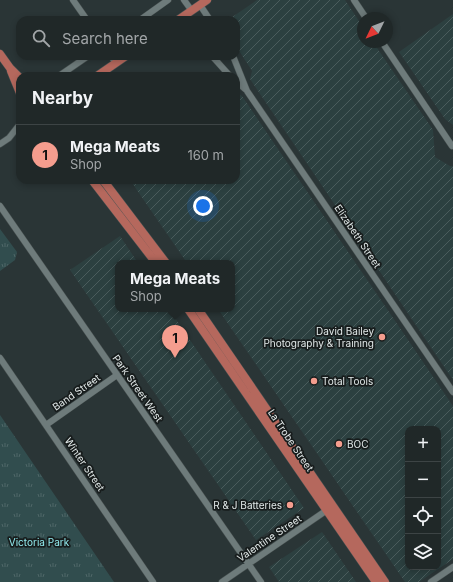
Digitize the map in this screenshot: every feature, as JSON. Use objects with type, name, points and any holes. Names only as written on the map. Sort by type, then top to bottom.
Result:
[{"type":"main road","points":[[186,16],[207,0]]},
{"type":"main road","points":[[0,54],[16,74]]},
{"type":"main road","points":[[102,72],[114,60]]},
{"type":"main road","points":[[10,68],[16,83]]},
{"type":"main road","points":[[95,184],[154,260]]},
{"type":"main road","points":[[105,184],[164,260]]},
{"type":"main road","name":"La Trobe Street","points":[[190,312],[330,508],[385,582]]},
{"type":"main road","name":"La Trobe Street","points":[[200,312],[330,508],[376,582]]},
{"type":"street","points":[[73,0],[84,16]]},
{"type":"street","points":[[146,16],[168,0]]},
{"type":"street","points":[[184,0],[192,11]]},
{"type":"street","points":[[354,0],[362,12]]},
{"type":"street","points":[[200,5],[207,16]]},
{"type":"street","points":[[386,48],[452,146]]},
{"type":"street","points":[[65,72],[82,60]]},
{"type":"street","points":[[216,60],[226,72]]},
{"type":"street","name":"Elizabeth Street","points":[[235,60],[239,72]]},
{"type":"street","name":"Elizabeth Street","points":[[240,74],[247,91],[453,392]]},
{"type":"street","name":"Elizabeth Street","points":[[240,85],[247,91]]},
{"type":"street","points":[[9,138],[16,129]]},
{"type":"street","points":[[0,144],[16,135]]},
{"type":"street","name":"Park Street West","points":[[0,206],[260,582]]},
{"type":"street","name":"Winter Street","points":[[0,358],[153,582]]},
{"type":"street","name":"Band Street","points":[[46,425],[117,375]]},
{"type":"street","name":"Valentine Street","points":[[222,582],[330,508]]},
{"type":"street","points":[[431,582],[453,567]]},
{"type":"shaded area","points":[[257,0],[345,0],[357,18],[357,48],[377,48],[433,130],[435,157],[450,166],[453,166],[453,380],[250,79],[252,71],[240,52],[240,16],[234,16]]},
{"type":"shaded area","points":[[453,14],[453,125],[445,119],[399,52]]},
{"type":"shaded area","points":[[240,95],[453,406],[453,559],[441,567],[441,426],[405,426],[405,570],[437,570],[419,582],[405,582],[220,312],[235,312],[235,260],[185,260],[133,184],[240,184]]},
{"type":"shaded area","points":[[120,236],[136,260],[115,260],[115,312],[171,312],[304,508],[256,540],[70,270]]},
{"type":"shaded area","points":[[322,532],[356,582],[279,582],[269,567]]},
{"type":"green space","points":[[0,229],[17,252],[15,260],[0,271]]},
{"type":"green space","name":"Victoria Park","points":[[0,415],[114,582],[0,582]]},
{"type":"place","name":"David Bailey Photography & Training","points":[[382,337]]},
{"type":"place","name":"Mega Meats","points":[[175,358]]},
{"type":"place","name":"Total Tools","points":[[314,381]]},
{"type":"place","name":"BOC","points":[[339,444]]},
{"type":"place","name":"R & J Batteries","points":[[290,505]]}]
